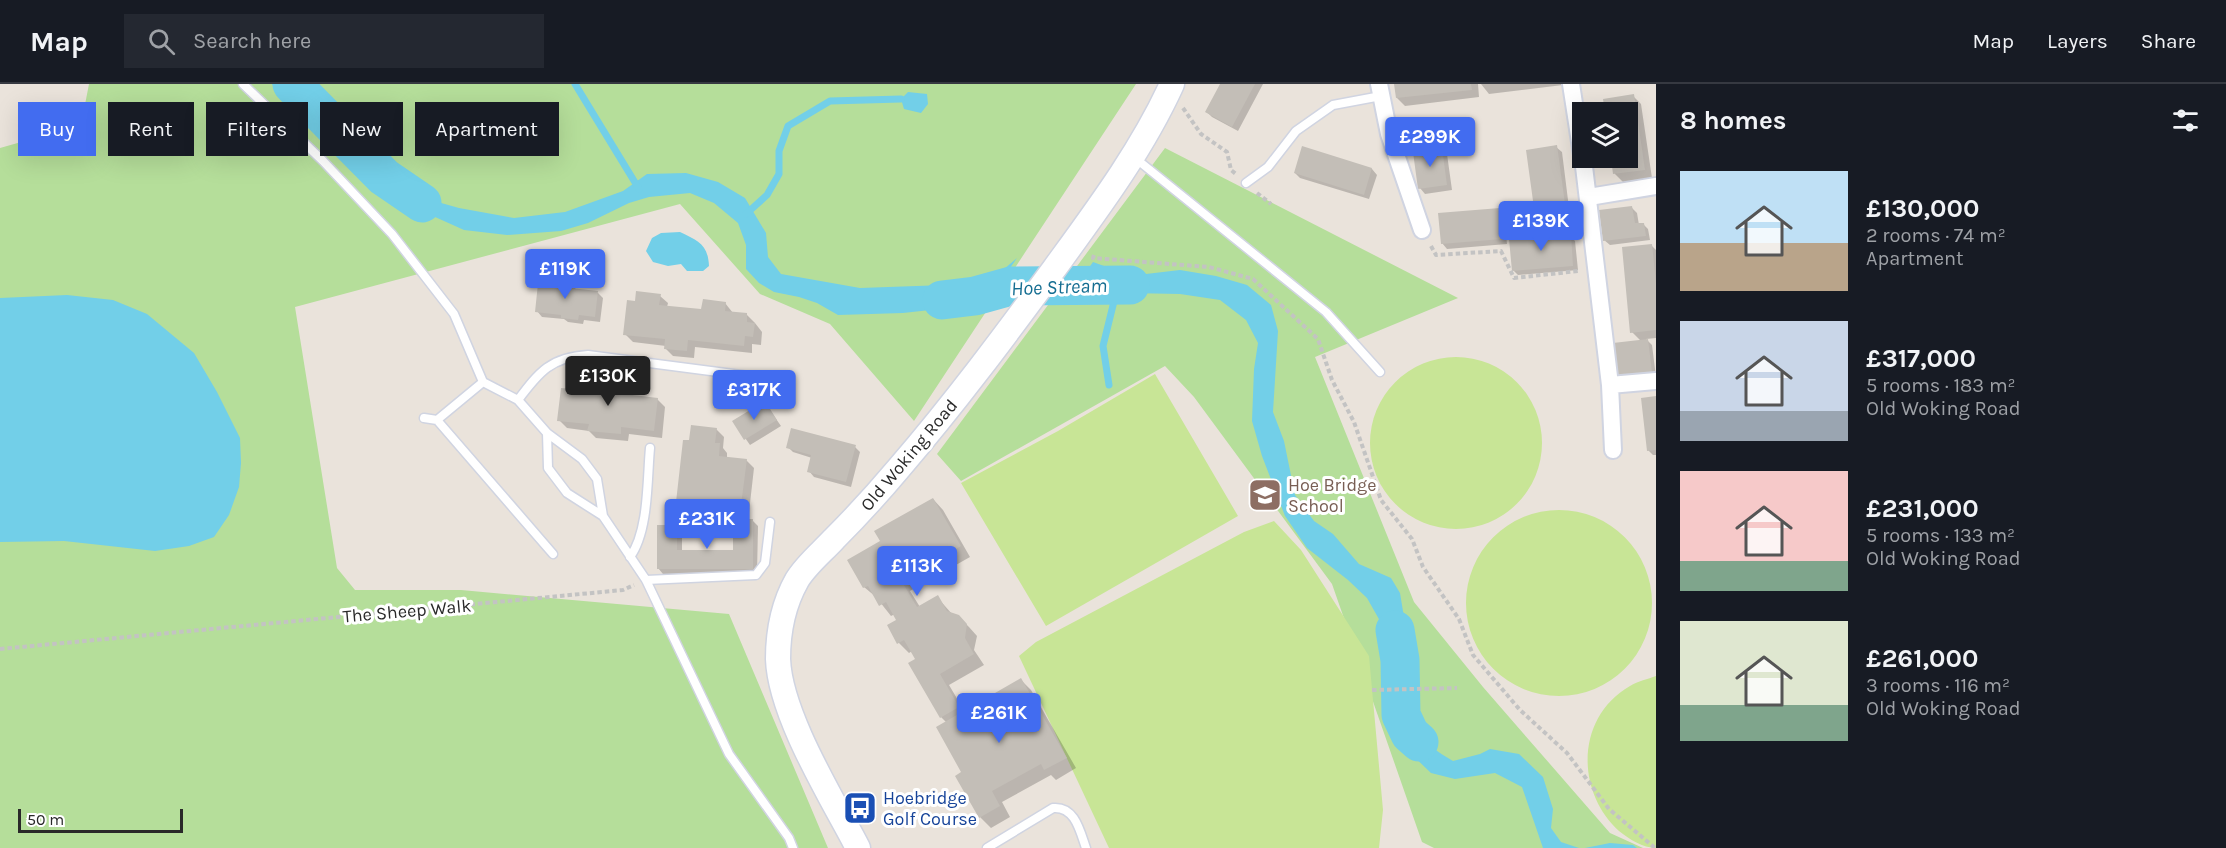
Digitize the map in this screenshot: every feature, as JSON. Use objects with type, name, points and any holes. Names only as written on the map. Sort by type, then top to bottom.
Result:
[{"type":"main road","name":"Old Woking Road","points":[[858,848],[806,747],[791,712],[781,680],[778,660],[783,614],[789,595],[799,577],[873,500],[991,355],[1076,239],[1132,156],[1170,88]]},
{"type":"street","points":[[1571,84],[1574,102]]},
{"type":"street","points":[[1380,90],[1389,134],[1422,230]]},
{"type":"street","points":[[1585,168],[1610,386],[1613,450]]},
{"type":"street","points":[[1589,197],[1656,186]]},
{"type":"street","points":[[1610,386],[1656,381]]},
{"type":"lane","points":[[243,84],[323,161],[392,234],[454,314],[483,382],[518,400],[548,433],[582,459],[597,479],[603,516]]},
{"type":"lane","points":[[1246,183],[1268,168],[1296,131],[1334,105],[1380,90]]},
{"type":"lane","points":[[1132,156],[1326,312],[1380,372]]},
{"type":"lane","points":[[518,400],[535,377],[552,363],[571,356],[588,355],[749,376]]},
{"type":"lane","points":[[437,420],[483,382]]},
{"type":"lane","points":[[424,418],[437,420],[553,554]]},
{"type":"lane","points":[[548,433],[548,468],[567,493],[603,516],[646,580],[729,754],[789,838],[793,848]]},
{"type":"lane","points":[[630,557],[638,547],[650,448]]},
{"type":"lane","points":[[646,580],[756,575],[765,563],[770,522]]},
{"type":"lane","points":[[987,848],[1053,808],[1067,811],[1075,819],[1086,848]]},
{"type":"path","points":[[1170,88],[1201,134],[1227,152],[1231,170],[1271,204]]},
{"type":"path","points":[[1422,230],[1436,255],[1501,251],[1514,278],[1597,269]]},
{"type":"path","points":[[1093,258],[1209,267],[1253,279],[1318,339],[1332,380],[1354,422],[1381,500],[1412,538],[1423,567],[1459,619],[1473,655],[1520,710],[1567,753],[1609,809],[1654,848]]},
{"type":"path","name":"The Sheep Walk","points":[[0,649],[623,590],[646,580]]},
{"type":"path","points":[[1372,690],[1457,688]]},
{"type":"green space","points":[[89,84],[1136,84],[914,421],[830,324],[760,294],[680,204],[295,307],[337,568],[355,590],[461,590],[729,614],[828,848],[0,848],[0,148],[18,143],[18,156],[96,156],[96,102],[85,102]]},
{"type":"green space","points":[[1165,148],[1458,298],[1315,357],[1414,602],[1483,687],[1610,833],[1643,848],[1434,848],[1422,842],[1332,584],[1194,397],[1165,366],[961,481],[937,454]]},
{"type":"green space","points":[[1456,357],[1489,364],[1517,382],[1535,410],[1542,443],[1535,476],[1517,504],[1489,522],[1456,529],[1423,522],[1395,504],[1377,476],[1370,443],[1377,410],[1395,382],[1423,364]]},
{"type":"green space","points":[[1155,374],[1238,516],[1046,626],[961,483],[1058,431]]},
{"type":"green space","points":[[1559,510],[1577,511],[1595,517],[1611,525],[1625,537],[1637,551],[1645,567],[1651,585],[1651,621],[1645,639],[1637,655],[1625,669],[1611,681],[1595,689],[1577,695],[1559,696],[1541,695],[1523,689],[1507,681],[1493,669],[1481,655],[1473,639],[1467,621],[1466,603],[1467,585],[1473,567],[1481,551],[1493,537],[1507,525],[1523,517],[1541,511]]},
{"type":"green space","points":[[1274,521],[1301,550],[1369,656],[1383,810],[1379,848],[1109,848],[1019,656],[1036,642],[1244,532]]},
{"type":"green space","points":[[1656,676],[1656,848],[1651,848],[1627,837],[1605,815],[1595,796],[1589,776],[1588,755],[1591,735],[1599,716],[1612,699],[1633,684]]},
{"type":"water","points":[[272,84],[307,84],[325,102],[320,102],[320,127],[308,117],[308,102],[289,102],[277,92]]},
{"type":"water","points":[[908,92],[927,94],[928,104],[921,113],[904,109],[901,99]]},
{"type":"water","points":[[347,156],[379,156],[361,172]]},
{"type":"water","points":[[388,167],[427,199],[459,208],[514,218],[565,212],[623,191],[647,174],[686,173],[718,182],[745,198],[766,233],[768,257],[781,274],[860,288],[990,281],[1017,258],[985,304],[903,313],[838,315],[817,303],[774,292],[759,283],[746,269],[746,245],[738,223],[714,203],[690,193],[649,197],[629,203],[588,223],[561,231],[507,235],[464,230],[395,199],[370,179]]},
{"type":"water","points":[[680,232],[701,244],[707,253],[709,266],[703,271],[687,271],[681,264],[668,266],[653,262],[646,251],[652,238],[661,233]]},
{"type":"water","points":[[1093,262],[1123,273],[1146,274],[1180,270],[1216,276],[1247,285],[1271,305],[1278,331],[1273,412],[1284,441],[1295,495],[1314,521],[1333,534],[1359,564],[1391,578],[1400,593],[1415,684],[1389,684],[1391,672],[1380,621],[1367,598],[1307,548],[1285,516],[1262,456],[1252,421],[1254,369],[1258,343],[1246,320],[1220,300],[1180,294],[1128,293],[1069,296]]},
{"type":"water","points":[[67,295],[113,300],[147,314],[194,353],[240,438],[239,487],[229,515],[214,537],[189,546],[155,551],[64,541],[0,542],[0,298]]},
{"type":"water","points":[[1419,694],[1421,727],[1427,741],[1433,747],[1453,761],[1490,749],[1519,754],[1543,777],[1553,809],[1551,828],[1561,842],[1579,848],[1543,848],[1522,787],[1495,773],[1455,779],[1431,773],[1406,749],[1393,726],[1388,696]]},
{"type":"water","points":[[1610,843],[1633,845],[1637,848],[1585,848]]},
{"type":"building","points":[[1220,84],[1255,84],[1232,127],[1205,112]]},
{"type":"building","points":[[1394,84],[1471,84],[1472,90],[1396,98]]},
{"type":"building","points":[[1634,94],[1635,102],[1603,102],[1603,99]]},
{"type":"building","points":[[1638,122],[1645,170],[1613,174],[1612,168],[1638,168]]},
{"type":"building","points":[[1557,145],[1565,204],[1534,208],[1526,150]]},
{"type":"building","points":[[1302,146],[1372,168],[1364,195],[1294,173]]},
{"type":"building","points":[[1442,148],[1447,185],[1418,189],[1413,152]]},
{"type":"building","points":[[1632,206],[1635,223],[1644,223],[1646,236],[1603,241],[1599,210]]},
{"type":"building","points":[[1500,208],[1502,239],[1441,244],[1438,213]]},
{"type":"building","points":[[1571,234],[1573,266],[1512,271],[1509,239]]},
{"type":"building","points":[[1652,244],[1656,283],[1656,330],[1630,333],[1622,247]]},
{"type":"building","points":[[539,274],[553,276],[552,287],[564,288],[565,278],[571,279],[570,288],[598,291],[595,317],[579,315],[578,320],[561,318],[561,315],[535,312]]},
{"type":"building","points":[[636,291],[661,294],[659,305],[701,309],[703,299],[726,302],[725,311],[747,313],[747,322],[755,323],[753,337],[745,336],[744,346],[688,340],[687,351],[664,349],[665,339],[623,335],[627,300],[635,301]]},
{"type":"building","points":[[1648,339],[1652,372],[1618,376],[1613,343]]},
{"type":"building","points":[[594,374],[626,377],[624,394],[658,398],[654,431],[621,427],[621,434],[587,431],[589,424],[557,421],[561,388],[592,391]]},
{"type":"building","points":[[1656,396],[1656,450],[1647,451],[1641,398]]},
{"type":"building","points":[[765,401],[777,420],[744,440],[732,421]]},
{"type":"building","points":[[691,425],[717,428],[715,443],[720,443],[719,456],[747,459],[740,513],[701,509],[701,514],[675,511],[683,440],[689,440]]},
{"type":"building","points":[[791,428],[856,445],[846,482],[807,472],[811,455],[786,448]]},
{"type":"building","points":[[933,498],[961,546],[901,580],[917,607],[938,595],[947,611],[959,615],[967,624],[965,638],[974,654],[940,674],[959,707],[940,718],[908,663],[915,659],[904,640],[897,644],[887,625],[896,620],[886,602],[879,606],[868,586],[863,588],[847,560],[880,541],[874,531]]},
{"type":"building","points":[[733,519],[753,519],[753,569],[657,569],[657,525],[677,525],[677,550],[733,550]]},
{"type":"building","points":[[1021,678],[1067,758],[1044,770],[1041,764],[992,791],[1000,806],[979,818],[955,776],[961,772],[936,727]]},
{"type":"waterway","name":"Hoe Stream","points":[[292,84],[384,177],[422,203]]},
{"type":"waterway","points":[[575,84],[639,189]]},
{"type":"waterway","points":[[746,214],[767,195],[779,174],[779,151],[788,126],[830,101],[901,99]]},
{"type":"waterway","points":[[1109,385],[1103,346],[1118,285]]},
{"type":"waterway","name":"Hoe Stream","points":[[942,300],[975,296],[1011,286],[1130,285]]},
{"type":"waterway","name":"Hoe Stream","points":[[1395,630],[1400,660],[1401,715],[1410,734],[1419,742]]},
{"type":"place","name":"Hoe Bridge School","points":[[1265,495]]},
{"type":"place","name":"Hoebridge Golf Course","points":[[860,808]]}]
